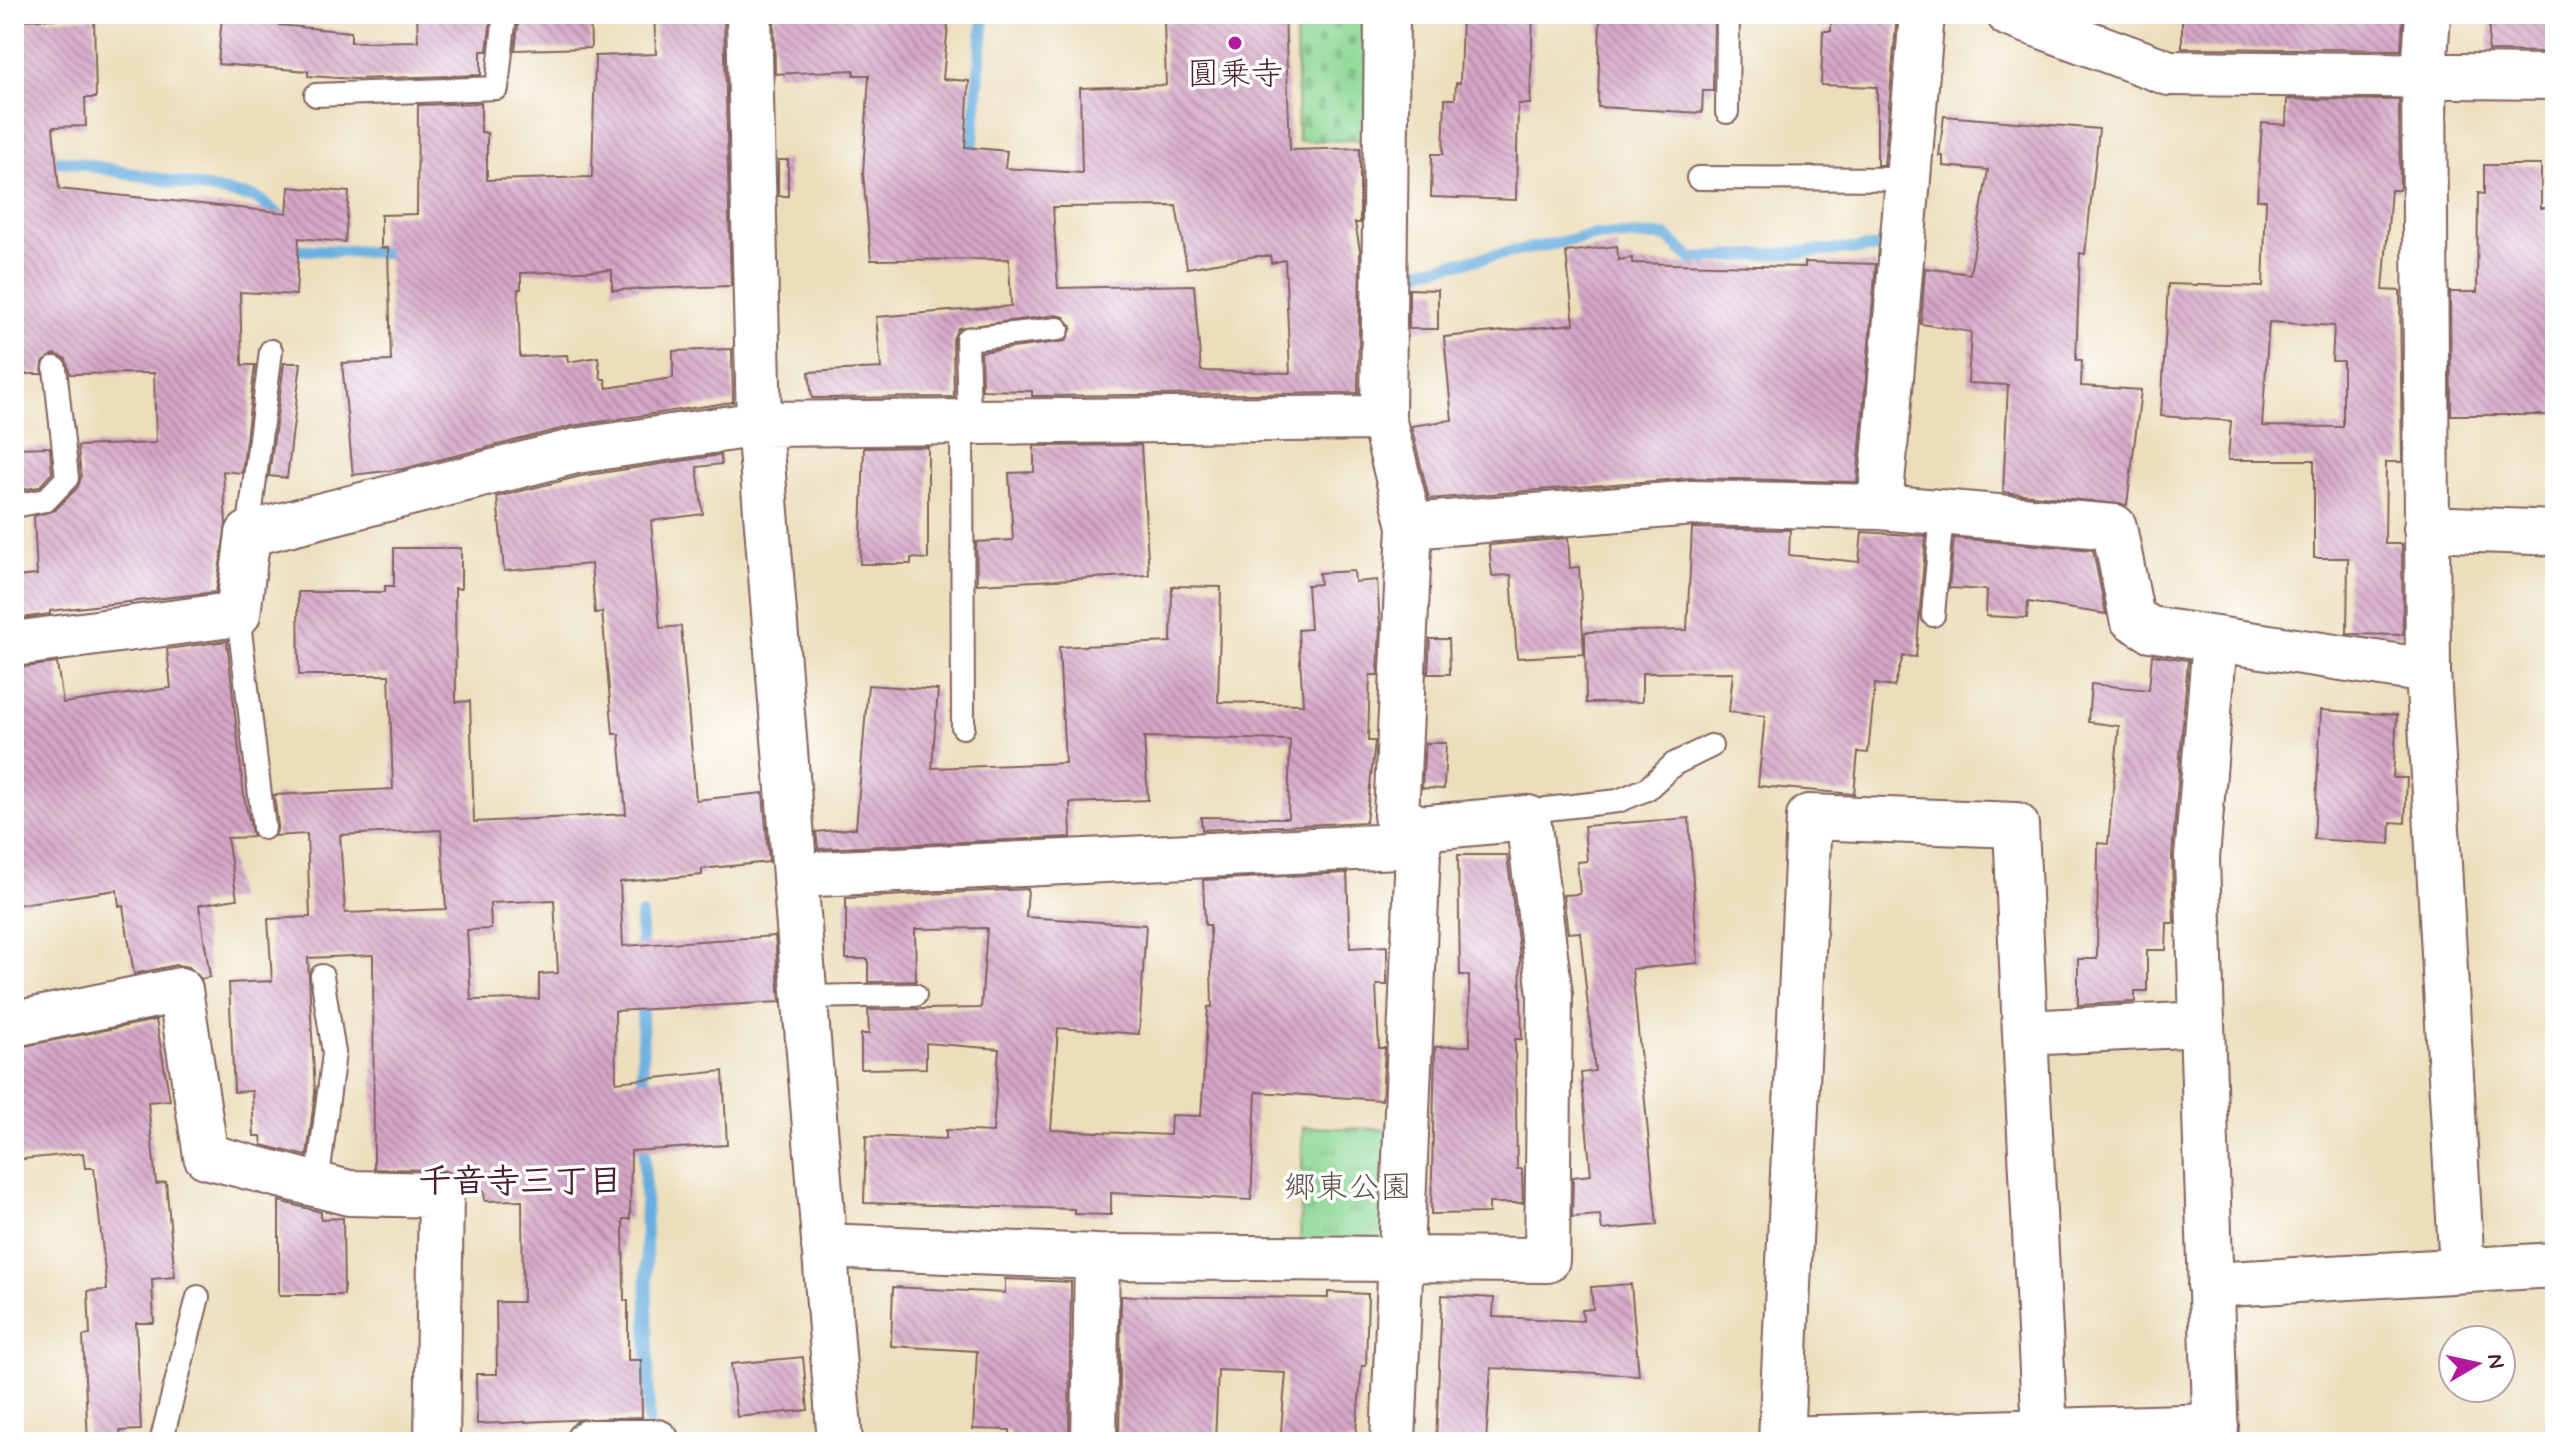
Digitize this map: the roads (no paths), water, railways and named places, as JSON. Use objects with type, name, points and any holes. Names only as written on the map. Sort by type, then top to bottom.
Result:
[{"type":"street","points":[[749,14],[759,424],[840,1442]]},
{"type":"street","points":[[1387,14],[1383,418],[1410,526],[1396,816],[1419,836]]},
{"type":"street","points":[[1880,507],[1922,14]]},
{"type":"street","points":[[2009,14],[2169,73],[2555,77]]},
{"type":"street","points":[[2428,14],[2424,74],[2428,671],[2462,1270]]},
{"type":"street","points":[[14,644],[238,614],[248,534],[576,451],[759,424],[1383,418]]},
{"type":"street","points":[[1410,526],[1693,503],[1880,507],[2114,527],[2132,618],[2150,629],[2428,671]]},
{"type":"street","points":[[2426,528],[2555,533]]},
{"type":"street","points":[[2045,1431],[2016,825],[1809,817],[1781,1440],[2045,1431],[2216,1434],[2197,858],[2215,639]]},
{"type":"street","points":[[795,875],[1419,836],[1528,818],[1550,994],[1547,1260],[1097,1257],[824,1246]]},
{"type":"street","points":[[1393,1442],[1398,1257],[1419,836]]},
{"type":"street","points":[[14,1024],[180,990],[206,1156],[349,1193],[441,1195],[437,1442]]},
{"type":"street","points":[[2025,1033],[2202,1024]]},
{"type":"street","points":[[1094,1442],[1097,1257]]},
{"type":"street","points":[[2210,1285],[2555,1265]]},
{"type":"street","points":[[588,1442],[657,1442]]},
{"type":"lane","points":[[316,95],[497,88],[505,14]]},
{"type":"lane","points":[[1727,112],[1728,14]]},
{"type":"lane","points":[[1698,178],[1910,179]]},
{"type":"lane","points":[[963,727],[967,339],[1058,329]]},
{"type":"lane","points":[[248,534],[271,351]]},
{"type":"lane","points":[[14,506],[46,500],[67,478],[55,368]]},
{"type":"lane","points":[[1933,615],[1942,514]]},
{"type":"lane","points":[[238,614],[264,828]]},
{"type":"lane","points":[[1528,818],[1546,809],[1618,801],[1647,789],[1674,764],[1711,746]]},
{"type":"lane","points":[[317,1185],[334,1053],[322,976]]},
{"type":"lane","points":[[804,997],[915,995]]},
{"type":"lane","points":[[161,1442],[198,1297]]},
{"type":"waterway","points":[[971,163],[984,14]]},
{"type":"waterway","points":[[14,159],[71,162],[257,198],[281,217],[281,224]]},
{"type":"waterway","points":[[1407,273],[1597,235],[1666,236],[1692,259],[1887,247]]},
{"type":"waterway","points":[[282,249],[404,253]]},
{"type":"waterway","points":[[641,915],[641,960]]},
{"type":"waterway","points":[[642,995],[643,1092]]},
{"type":"waterway","points":[[644,1135],[649,1421]]},
{"type":"place","name":"圓乗寺","points":[[1235,43]]},
{"type":"district","name":"千音寺三丁目","points":[[520,1182]]},
{"type":"park label","name":"郷東公園","points":[[1348,1188]]}]
